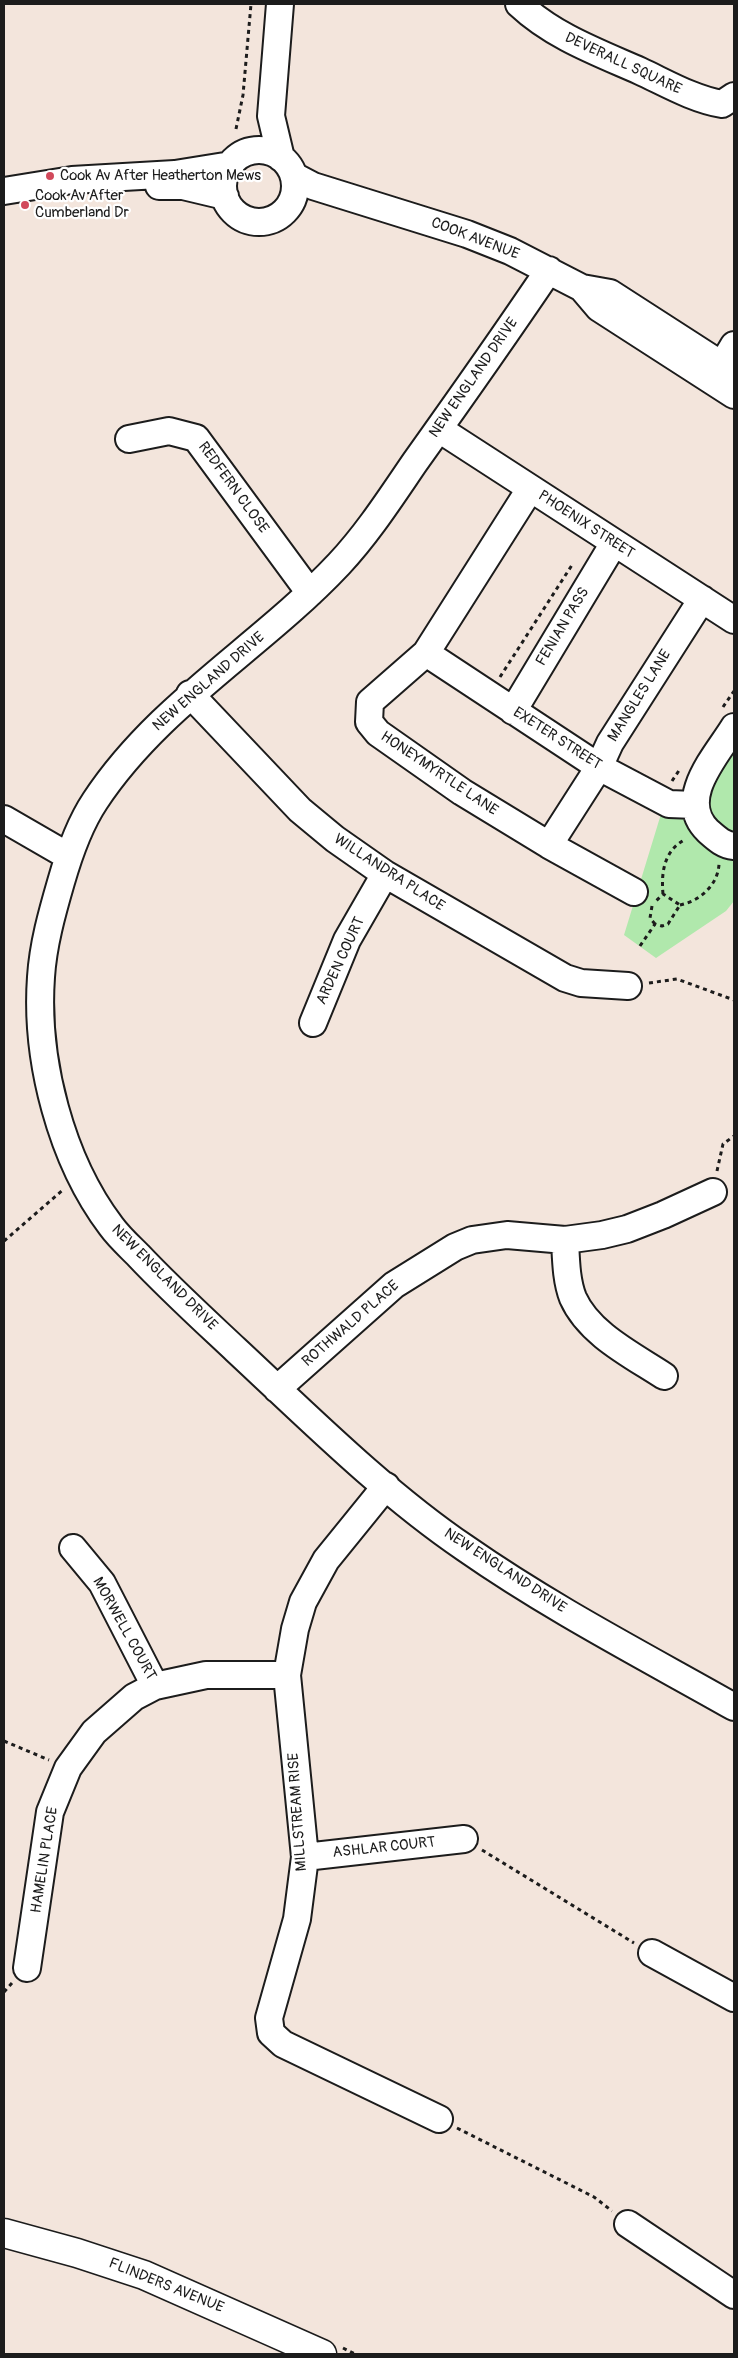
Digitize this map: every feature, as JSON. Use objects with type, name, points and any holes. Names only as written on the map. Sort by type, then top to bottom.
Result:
[{"type":"main road","name":"FLINDERS AVENUE","points":[[4,2232],[144,2275],[322,2354]]},
{"type":"main road","name":"FLINDERS AVENUE","points":[[4,2251],[130,2290],[282,2354]]},
{"type":"street","points":[[267,4],[242,158],[224,180],[225,196],[236,213],[254,222],[273,219],[289,207],[295,192],[271,116],[280,4]]},
{"type":"street","name":"DEVERALL SQUARE","points":[[519,4],[537,21],[558,34],[707,102],[722,104],[734,96]]},
{"type":"street","points":[[4,191],[72,180],[175,174],[267,152],[287,167]]},
{"type":"street","name":"COOK AVENUE","points":[[287,167],[313,186],[467,234],[549,270],[582,288],[599,308],[726,366],[734,395]]},
{"type":"street","points":[[4,203],[71,192],[145,186],[183,186],[225,196]]},
{"type":"street","name":"COOK AVENUE","points":[[289,207],[311,202],[363,201]]},
{"type":"street","name":"NEW ENGLAND DRIVE","points":[[549,270],[360,541],[281,621],[190,694],[145,737],[117,769],[90,808],[68,856],[52,910],[41,974],[40,1010],[47,1076],[59,1124],[81,1175],[111,1226],[154,1272],[277,1389],[386,1486],[462,1546],[538,1596],[734,1707]]},
{"type":"street","name":"PHOENIX STREET","points":[[439,429],[734,620]]},
{"type":"street","name":"REDFERN CLOSE","points":[[129,439],[169,432],[196,438],[310,593]]},
{"type":"street","name":"HONEYMYRTLE LANE","points":[[530,489],[426,653],[374,696],[370,702],[368,715],[373,728],[462,792],[549,845],[634,892]]},
{"type":"street","name":"FENIAN PASS","points":[[513,711],[614,543]]},
{"type":"street","name":"MANGLES LANE","points":[[549,845],[599,767],[610,743],[702,599]]},
{"type":"street","name":"EXETER STREET","points":[[426,653],[599,767],[668,804],[695,805]]},
{"type":"street","name":"WILLANDRA PLACE","points":[[190,694],[300,810],[335,839],[385,874],[565,978],[581,983],[628,986]]},
{"type":"street","points":[[726,852],[724,844],[706,830],[697,815],[695,795],[701,779],[734,727]]},
{"type":"street","points":[[4,819],[68,856]]},
{"type":"street","name":"ARDEN COURT","points":[[313,1023],[348,940],[385,874]]},
{"type":"street","name":"ROTHWALD PLACE","points":[[277,1389],[394,1284],[455,1247],[472,1240],[507,1235],[565,1240],[627,1229],[713,1192]]},
{"type":"street","points":[[565,1240],[569,1283],[579,1308],[589,1322],[618,1345],[664,1376]]},
{"type":"street","name":"MILLSTREAM RISE","points":[[386,1486],[326,1560],[303,1602],[295,1630],[287,1675],[304,1857],[297,1919],[269,2018],[271,2033],[283,2044],[439,2119]]},
{"type":"street","name":"MORWELL COURT","points":[[73,1548],[102,1583],[155,1686]]},
{"type":"street","name":"HAMELIN PLACE","points":[[27,1968],[47,1827],[55,1796],[68,1768],[94,1732],[134,1697],[155,1686],[206,1675],[287,1675]]},
{"type":"street","name":"ASHLAR COURT","points":[[304,1857],[464,1839]]},
{"type":"street","points":[[652,1953],[734,1998]]},
{"type":"street","points":[[628,2224],[734,2295]]},
{"type":"path","points":[[236,129],[243,95],[251,4]]},
{"type":"path","points":[[488,695],[574,562]]},
{"type":"path","points":[[691,837],[676,846],[665,862],[663,894],[650,908],[650,918],[655,924],[662,926],[668,924],[680,905],[700,897],[713,885],[726,852]]},
{"type":"path","points":[[663,894],[680,905]]},
{"type":"path","points":[[640,946],[655,924]]},
{"type":"path","points":[[628,986],[677,980],[734,1000]]},
{"type":"path","points":[[713,1192],[723,1144],[734,1136]]},
{"type":"path","points":[[4,1241],[81,1175]]},
{"type":"path","points":[[4,1741],[68,1768]]},
{"type":"path","points":[[464,1839],[652,1953]]},
{"type":"path","points":[[439,2119],[594,2197],[628,2224]]},
{"type":"green space","points":[[734,744],[734,837],[718,829],[702,793]]},
{"type":"green space","points":[[661,814],[681,817],[730,855],[734,863],[734,901],[726,911],[656,958],[624,935]]},
{"type":"place","name":"Cook Av After Heatherton Mews","points":[[50,176]]},
{"type":"place","name":"Cook Av After Cumberland Dr","points":[[25,205]]}]
